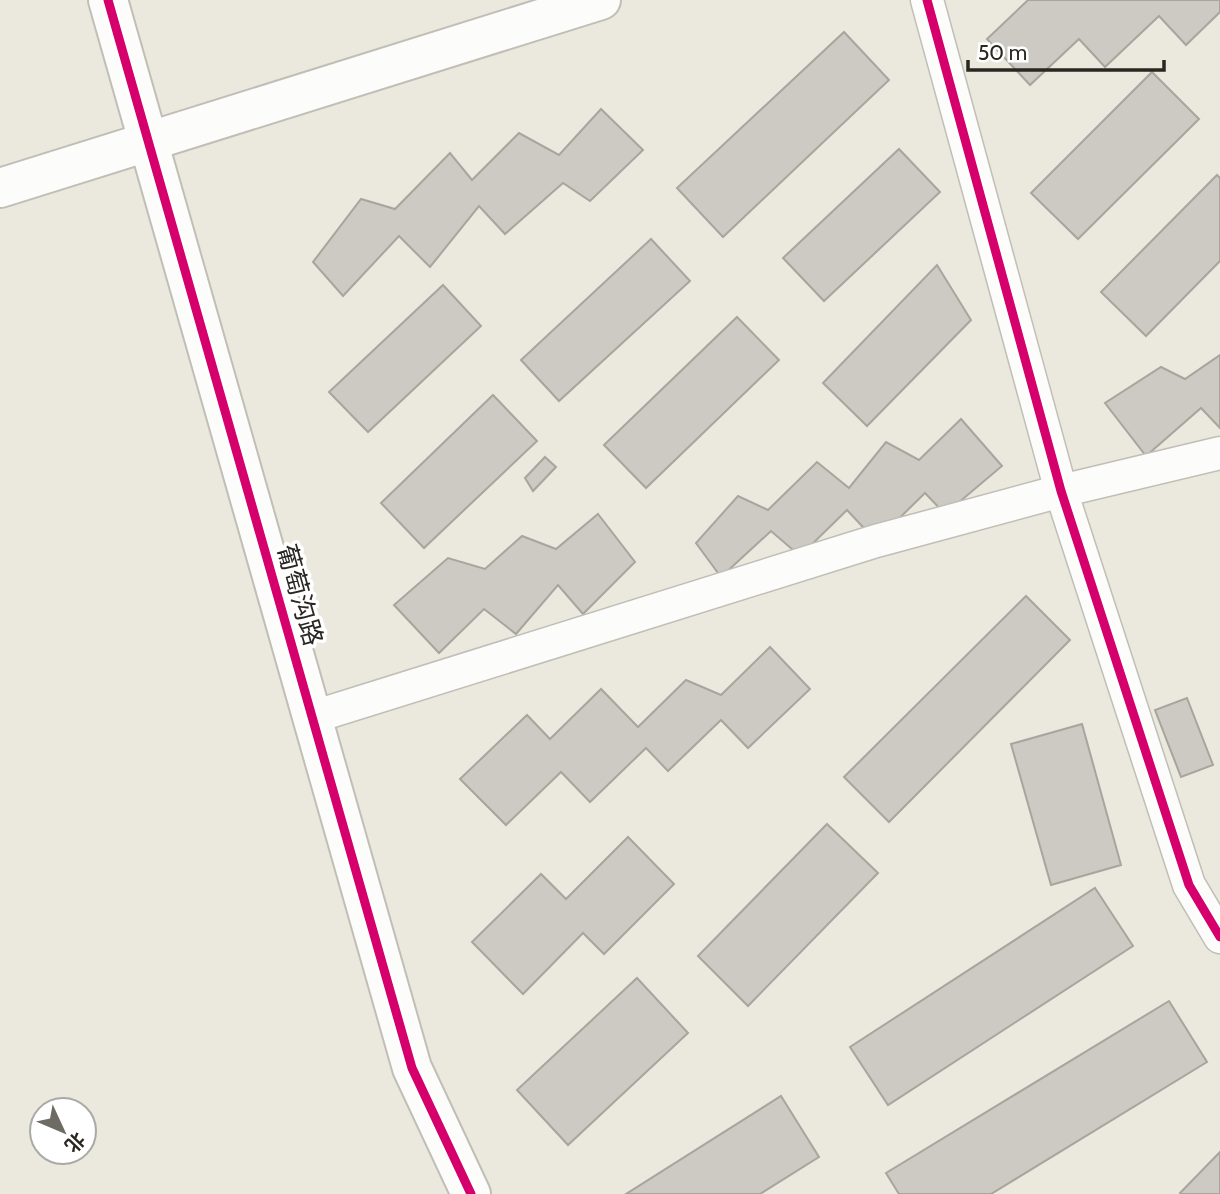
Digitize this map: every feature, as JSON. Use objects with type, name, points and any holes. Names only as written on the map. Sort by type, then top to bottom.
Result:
[{"type":"street","name":"葡萄沟路","points":[[108,0],[412,1068],[471,1194]]},
{"type":"street","points":[[0,188],[601,0]]},
{"type":"street","points":[[927,0],[1061,491],[1189,885],[1220,937]]},
{"type":"street","points":[[313,717],[876,541],[1061,491],[1220,453]]},
{"type":"building","points":[[1028,0],[1220,0],[1220,12],[1186,45],[1159,16],[1105,67],[1079,39],[1030,85],[987,39]]},
{"type":"building","points":[[844,32],[889,80],[723,237],[677,188]]},
{"type":"building","points":[[1152,72],[1199,119],[1078,239],[1031,193]]},
{"type":"building","points":[[601,109],[643,150],[590,201],[563,183],[505,234],[479,206],[430,267],[399,236],[343,296],[313,262],[361,199],[395,209],[450,153],[472,180],[519,133],[559,155]]},
{"type":"building","points":[[899,149],[940,192],[824,301],[783,258]]},
{"type":"building","points":[[1217,175],[1220,178],[1220,261],[1146,336],[1101,292]]},
{"type":"building","points":[[651,239],[690,281],[559,401],[521,360]]},
{"type":"building","points":[[937,265],[971,320],[867,426],[823,383]]},
{"type":"building","points":[[443,285],[481,326],[368,432],[329,392]]},
{"type":"building","points":[[737,317],[779,360],[646,488],[604,445]]},
{"type":"building","points":[[1220,355],[1220,428],[1201,408],[1146,456],[1105,403],[1161,367],[1185,379]]},
{"type":"building","points":[[493,395],[537,441],[424,548],[381,503]]},
{"type":"building","points":[[961,419],[1002,466],[945,514],[925,493],[876,541],[847,510],[800,556],[771,531],[721,577],[696,543],[738,496],[768,510],[817,462],[849,488],[886,442],[919,460]]},
{"type":"building","points":[[545,457],[556,467],[533,491],[525,478]]},
{"type":"building","points":[[598,514],[635,562],[583,614],[558,585],[516,634],[484,609],[439,653],[394,605],[448,558],[485,569],[522,536],[556,549]]},
{"type":"building","points":[[1026,596],[1070,640],[889,822],[844,777]]},
{"type":"building","points":[[770,647],[810,689],[748,748],[721,720],[668,771],[646,748],[590,802],[561,772],[506,825],[460,779],[527,715],[550,739],[601,689],[638,727],[686,680],[721,695]]},
{"type":"building","points":[[1187,698],[1213,765],[1181,777],[1155,710]]},
{"type":"building","points":[[1082,724],[1121,865],[1051,885],[1011,744]]},
{"type":"building","points":[[827,824],[878,873],[748,1006],[698,956]]},
{"type":"building","points":[[628,837],[674,884],[604,954],[583,933],[523,994],[472,942],[541,874],[566,899]]},
{"type":"building","points":[[1095,888],[1133,946],[888,1105],[850,1047]]},
{"type":"building","points":[[637,978],[688,1033],[568,1145],[517,1090]]},
{"type":"building","points":[[1169,1001],[1207,1062],[991,1194],[899,1194],[886,1173]]},
{"type":"building","points":[[781,1096],[819,1157],[760,1194],[626,1194]]},
{"type":"building","points":[[1220,1152],[1220,1194],[1181,1194],[1180,1193]]},
{"type":"cycle path","points":[[108,0],[412,1068],[471,1194]]},
{"type":"cycle path","points":[[927,0],[1061,491],[1189,885],[1220,937]]}]
